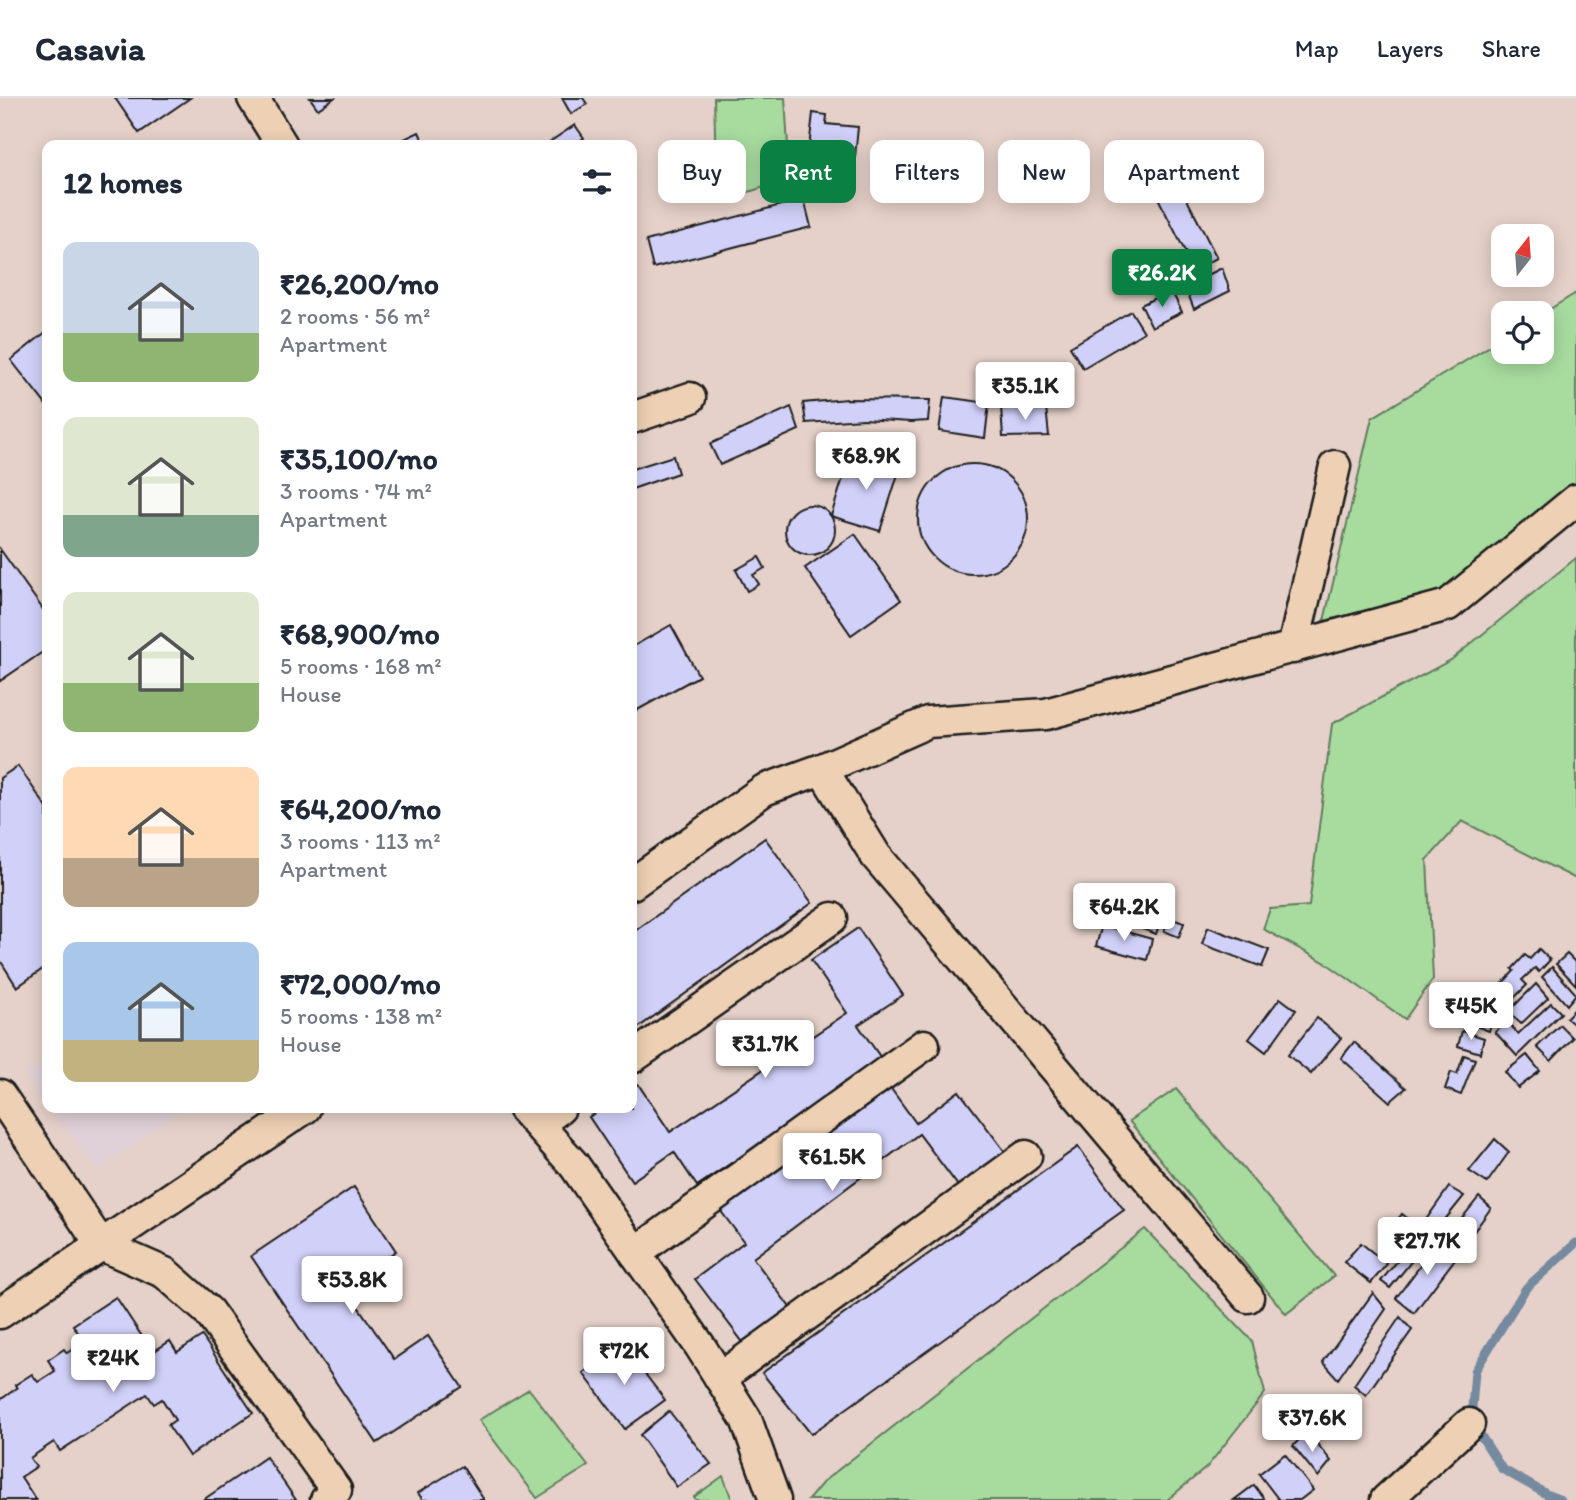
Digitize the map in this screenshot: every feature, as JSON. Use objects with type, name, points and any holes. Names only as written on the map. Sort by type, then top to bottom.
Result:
[{"type":"street","points":[[253,98],[279,140]]},
{"type":"street","points":[[637,416],[690,398]]},
{"type":"street","points":[[1293,648],[1335,466]]},
{"type":"street","points":[[637,880],[764,790],[822,769],[928,722],[1046,714],[1448,605],[1576,500]]},
{"type":"street","points":[[822,769],[876,856],[1248,1297]]},
{"type":"street","points":[[637,1054],[832,918]]},
{"type":"street","points":[[635,1253],[924,1045]]},
{"type":"street","points":[[0,1095],[101,1245],[165,1273],[208,1311],[331,1495]]},
{"type":"street","points":[[0,1313],[298,1113]]},
{"type":"street","points":[[541,1113],[746,1419],[775,1500]]},
{"type":"street","points":[[720,1378],[1026,1156]]},
{"type":"street","points":[[1386,1500],[1469,1424]]},
{"type":"shaded area","points":[[42,1065],[42,1097],[25,1074]]},
{"type":"shaded area","points":[[54,1113],[176,1113],[98,1171]]},
{"type":"green space","points":[[714,98],[785,98],[788,140],[760,140],[760,188],[746,193],[746,140],[715,140]]},
{"type":"green space","points":[[1576,293],[1576,485],[1452,589],[1324,621],[1372,418],[1491,345],[1491,364],[1554,364],[1554,307]]},
{"type":"green space","points":[[1576,558],[1576,879],[1462,821],[1427,860],[1433,979],[1405,1019],[1326,963],[1263,929],[1270,909],[1309,906],[1332,724],[1451,660]]},
{"type":"green space","points":[[1176,1089],[1334,1276],[1286,1314],[1129,1121]]},
{"type":"green space","points":[[1145,1229],[1252,1341],[1265,1393],[1207,1467],[1167,1500],[808,1500],[824,1481]]},
{"type":"green space","points":[[529,1389],[588,1466],[537,1498],[479,1420]]},
{"type":"green space","points":[[723,1476],[732,1500],[696,1500],[694,1497]]},
{"type":"building","points":[[115,98],[190,98],[139,133]]},
{"type":"building","points":[[310,98],[334,98],[318,109]]},
{"type":"building","points":[[562,98],[583,98],[587,104],[571,114]]},
{"type":"building","points":[[813,113],[827,115],[826,124],[858,127],[856,147],[856,140],[810,140]]},
{"type":"building","points":[[575,125],[584,138],[581,140],[552,140]]},
{"type":"building","points":[[419,132],[423,140],[402,140]]},
{"type":"building","points":[[789,203],[805,203],[811,227],[653,268],[646,241]]},
{"type":"building","points":[[1161,203],[1189,203],[1217,258],[1194,269]]},
{"type":"building","points":[[1222,268],[1230,291],[1194,309],[1185,286]]},
{"type":"building","points":[[1171,290],[1182,312],[1152,327],[1141,305]]},
{"type":"building","points":[[1131,311],[1144,332],[1083,368],[1070,347]]},
{"type":"building","points":[[42,335],[42,400],[11,360]]},
{"type":"building","points":[[944,397],[989,403],[985,438],[939,431]]},
{"type":"building","points":[[847,399],[930,400],[928,421],[863,419],[806,423],[803,403]]},
{"type":"building","points":[[791,407],[799,430],[720,465],[710,444]]},
{"type":"building","points":[[1001,407],[1046,407],[1049,436],[1003,437]]},
{"type":"building","points":[[851,453],[900,468],[880,531],[831,516]]},
{"type":"building","points":[[673,456],[678,473],[637,487],[637,467]]},
{"type":"building","points":[[973,464],[994,468],[1012,480],[1024,498],[1028,519],[1024,540],[1012,558],[994,570],[973,574],[952,570],[934,558],[922,540],[918,519],[922,498],[934,480],[952,468]]},
{"type":"building","points":[[810,505],[828,512],[835,530],[828,548],[810,555],[792,548],[785,530],[792,512]]},
{"type":"building","points":[[855,534],[901,600],[851,635],[805,568]]},
{"type":"building","points":[[0,549],[42,608],[42,652],[0,681]]},
{"type":"building","points":[[759,557],[765,568],[753,575],[759,584],[747,591],[736,570]]},
{"type":"building","points":[[671,625],[699,676],[637,710],[637,644]]},
{"type":"building","points":[[18,766],[42,801],[42,970],[17,987],[0,960],[0,778]]},
{"type":"building","points":[[765,838],[812,903],[637,1028],[637,929]]},
{"type":"building","points":[[1099,893],[1162,916],[1156,934],[1093,911]]},
{"type":"building","points":[[1169,918],[1184,923],[1179,937],[1164,931]]},
{"type":"building","points":[[1102,925],[1152,939],[1147,960],[1096,946]]},
{"type":"building","points":[[1208,927],[1269,950],[1262,967],[1202,944]]},
{"type":"building","points":[[858,928],[903,995],[858,1025],[883,1061],[697,1186],[674,1152],[632,1181],[589,1117],[595,1113],[637,1113],[638,1084],[670,1132],[847,1013],[811,960]]},
{"type":"building","points":[[1539,949],[1550,960],[1539,972],[1535,968],[1522,980],[1527,985],[1511,1001],[1498,988],[1525,955],[1530,959]]},
{"type":"building","points":[[1567,954],[1576,963],[1576,985],[1556,964]]},
{"type":"building","points":[[1552,967],[1576,994],[1567,1005],[1542,977]]},
{"type":"building","points":[[1536,984],[1548,998],[1521,1024],[1508,1012]]},
{"type":"building","points":[[1484,996],[1498,1000],[1489,1031],[1475,1026]]},
{"type":"building","points":[[1280,998],[1296,1010],[1266,1052],[1249,1039]]},
{"type":"building","points":[[1551,1003],[1561,1013],[1517,1056],[1495,1032],[1507,1021],[1518,1034]]},
{"type":"building","points":[[1576,1008],[1576,1026],[1566,1018]]},
{"type":"building","points":[[1317,1018],[1341,1038],[1311,1074],[1288,1055]]},
{"type":"building","points":[[1560,1025],[1573,1038],[1551,1061],[1537,1047]]},
{"type":"building","points":[[1462,1031],[1484,1038],[1480,1053],[1458,1046]]},
{"type":"building","points":[[1354,1042],[1406,1088],[1390,1102],[1341,1058]]},
{"type":"building","points":[[1464,1055],[1475,1059],[1461,1095],[1445,1089],[1451,1072],[1457,1074]]},
{"type":"building","points":[[1527,1055],[1540,1071],[1518,1088],[1505,1072]]},
{"type":"building","points":[[889,1086],[916,1123],[959,1091],[1006,1153],[959,1187],[919,1134],[753,1258],[792,1310],[745,1345],[695,1279],[744,1242],[720,1210]]},
{"type":"building","points":[[1495,1139],[1509,1152],[1487,1183],[1469,1171]]},
{"type":"building","points":[[1078,1147],[1124,1210],[811,1434],[762,1373]]},
{"type":"building","points":[[354,1187],[396,1251],[344,1286],[394,1359],[428,1336],[462,1387],[377,1443],[251,1256]]},
{"type":"building","points":[[1449,1187],[1464,1196],[1390,1288],[1381,1281],[1399,1259],[1381,1242],[1402,1214],[1420,1228]]},
{"type":"building","points":[[1479,1197],[1491,1208],[1462,1248],[1447,1237]]},
{"type":"building","points":[[1438,1242],[1458,1255],[1414,1313],[1396,1298]]},
{"type":"building","points":[[1361,1243],[1387,1264],[1371,1283],[1344,1262]]},
{"type":"building","points":[[1373,1293],[1386,1309],[1338,1379],[1323,1362]]},
{"type":"building","points":[[116,1297],[143,1338],[133,1345],[142,1359],[170,1341],[177,1352],[202,1336],[253,1413],[189,1456],[168,1425],[175,1420],[162,1399],[154,1404],[147,1394],[60,1451],[54,1442],[30,1458],[36,1467],[21,1477],[36,1500],[0,1500],[0,1400],[17,1388],[15,1385],[32,1374],[38,1382],[55,1371],[48,1360],[64,1349],[67,1353],[84,1342],[73,1325]]},
{"type":"building","points":[[1400,1317],[1412,1330],[1366,1395],[1354,1385]]},
{"type":"building","points":[[622,1344],[665,1400],[625,1429],[583,1373]]},
{"type":"building","points":[[669,1411],[711,1464],[677,1487],[640,1435]]},
{"type":"building","points":[[1307,1431],[1331,1461],[1318,1477],[1293,1446]]},
{"type":"building","points":[[1285,1454],[1313,1490],[1300,1500],[1279,1500],[1259,1474]]},
{"type":"building","points":[[266,1457],[296,1500],[203,1500]]},
{"type":"building","points":[[462,1466],[484,1500],[423,1500],[418,1493]]},
{"type":"building","points":[[1254,1485],[1265,1500],[1234,1500]]},
{"type":"waterway","points":[[1561,1500],[1502,1469],[1471,1420],[1475,1371],[1526,1288],[1576,1243]]}]
